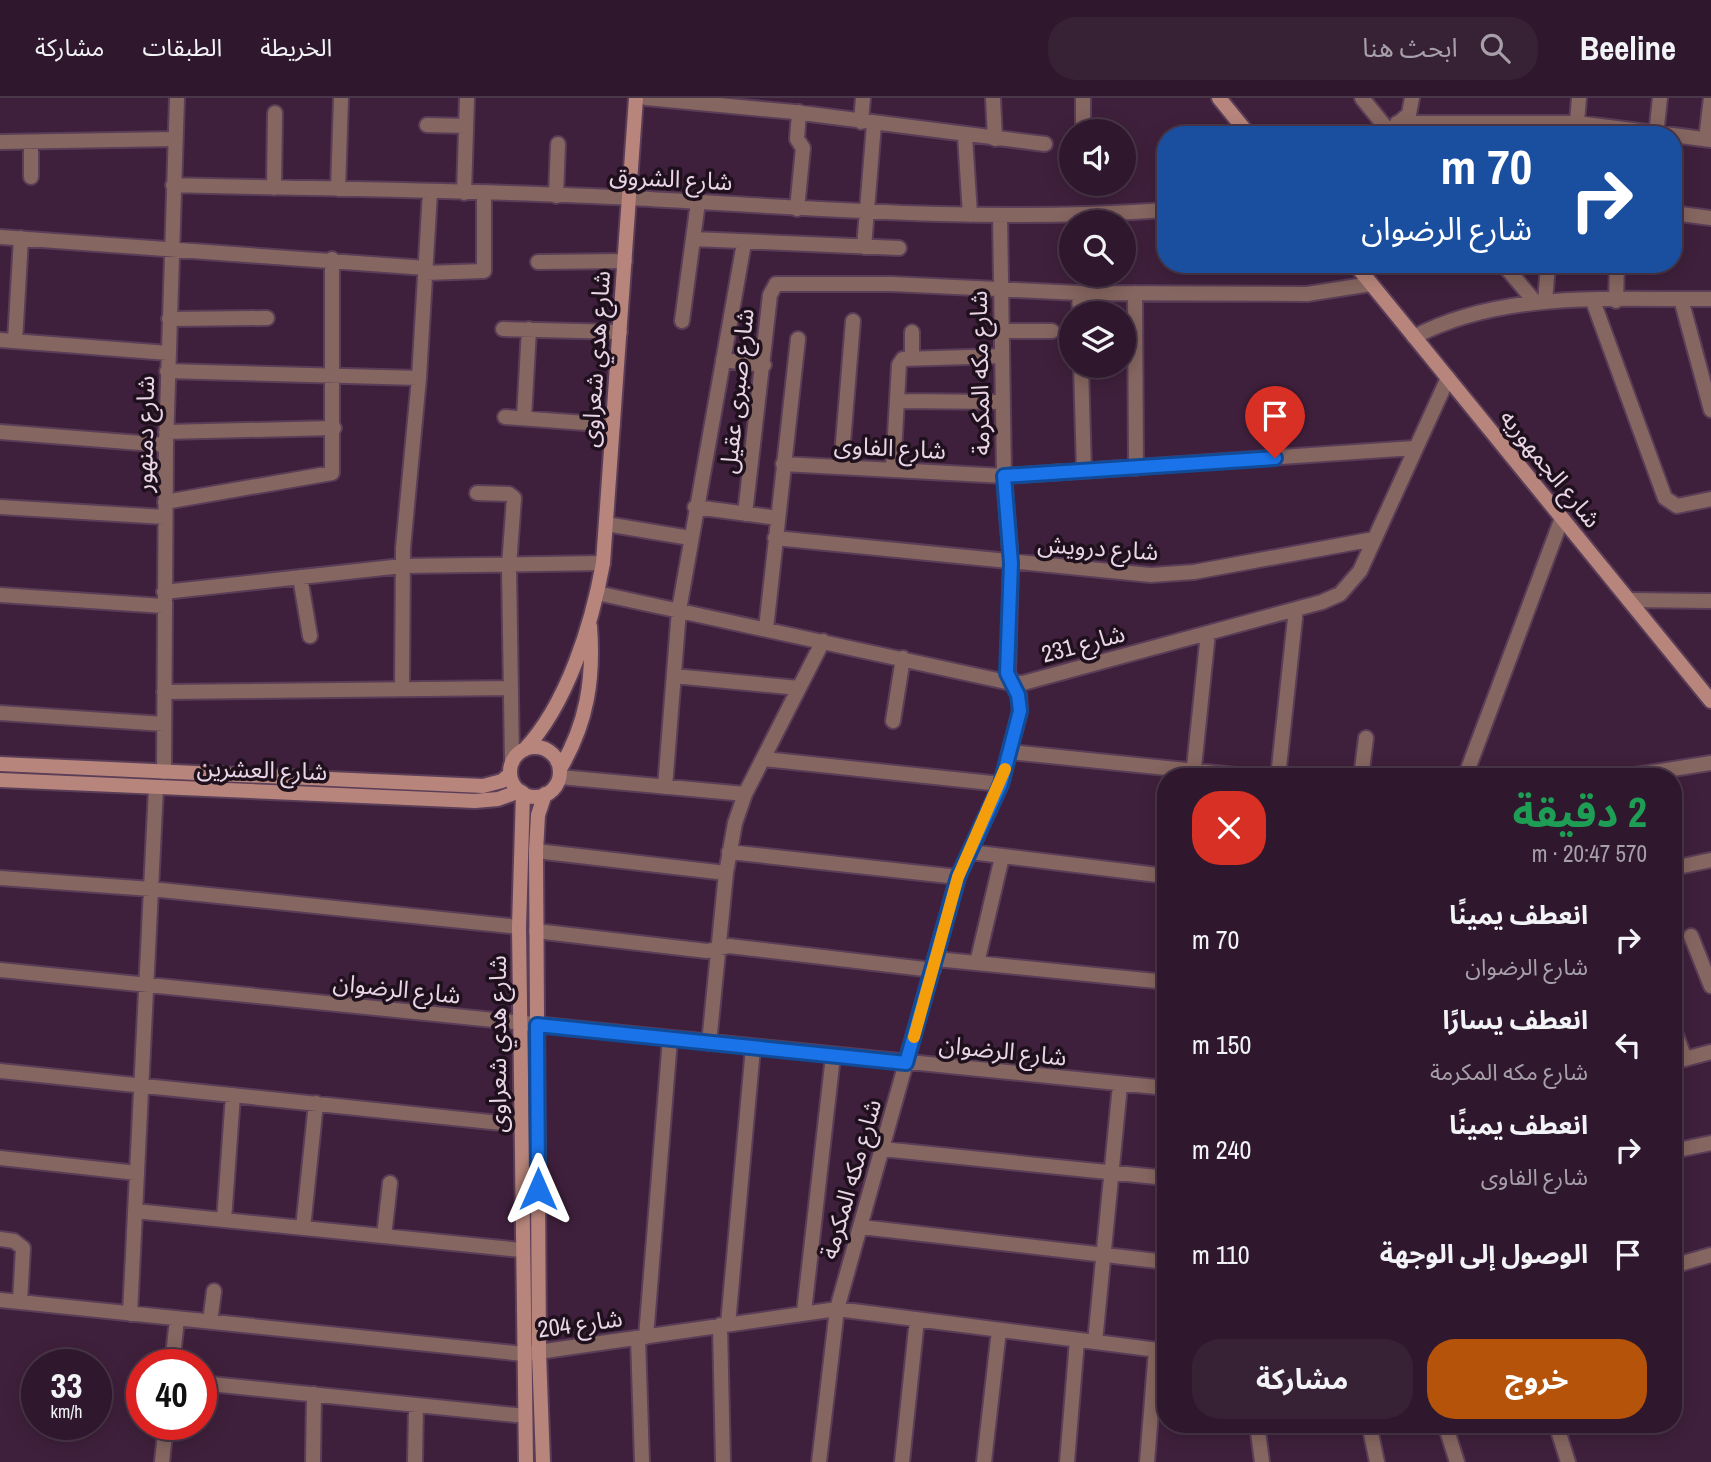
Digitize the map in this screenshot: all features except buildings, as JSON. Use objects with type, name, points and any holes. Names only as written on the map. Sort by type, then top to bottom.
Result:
[{"type":"street","name":"شارع دمنهور","points":[[164,772],[167,371],[177,98]]},
{"type":"street","points":[[338,190],[341,98]]},
{"type":"street","points":[[464,193],[467,98]]},
{"type":"street","name":"شارع هدي شعراوى","points":[[524,750],[550,714],[589,621],[603,563],[636,98]]},
{"type":"street","points":[[646,98],[796,107],[867,123],[1045,144]]},
{"type":"street","points":[[863,98],[867,123],[864,247]]},
{"type":"street","points":[[993,98],[995,139]]},
{"type":"street","points":[[1083,98],[1083,119]]},
{"type":"street","points":[[1219,98],[1242,126]]},
{"type":"street","points":[[1362,98],[1390,126]]},
{"type":"street","points":[[1396,126],[1409,114],[1412,98]]},
{"type":"street","points":[[1576,126],[1578,98]]},
{"type":"street","points":[[1657,126],[1660,98]]},
{"type":"street","points":[[1682,136],[1708,139],[1711,98]]},
{"type":"street","points":[[796,107],[797,139],[803,148],[797,209]]},
{"type":"street","points":[[274,188],[275,113]]},
{"type":"street","points":[[428,125],[466,126]]},
{"type":"street","points":[[965,135],[970,215]]},
{"type":"street","points":[[0,142],[174,139]]},
{"type":"street","points":[[31,142],[31,177]]},
{"type":"street","points":[[556,196],[558,144]]},
{"type":"street","name":"شارع الشروق","points":[[173,185],[630,198],[866,213],[1000,215],[1157,210]]},
{"type":"street","points":[[402,689],[402,566],[419,378],[430,192]]},
{"type":"street","points":[[0,237],[332,259],[425,270],[484,271],[484,194]]},
{"type":"street","points":[[682,321],[698,202]]},
{"type":"street","points":[[1682,214],[1711,218]]},
{"type":"street","name":"شارع مكه المكرمة","points":[[819,1462],[837,1309],[958,877],[1001,784],[1020,703],[1011,683],[1007,660],[1011,563],[1004,476],[999,291],[1000,215]]},
{"type":"street","points":[[21,239],[8,340],[168,353]]},
{"type":"street","points":[[693,239],[899,248]]},
{"type":"street","points":[[666,787],[678,610],[744,243]]},
{"type":"street","points":[[165,502],[329,475],[334,466],[332,259]]},
{"type":"street","points":[[538,262],[625,261]]},
{"type":"street","name":"شارع الجمهوريه","points":[[1362,273],[1711,701]]},
{"type":"street","points":[[1512,273],[1541,303]]},
{"type":"street","points":[[1541,303],[1546,273]]},
{"type":"street","points":[[1616,301],[1617,273]]},
{"type":"street","name":"شارع صبرى عقيل","points":[[745,514],[764,365],[769,295],[776,284],[892,284],[1079,293],[1307,294],[1371,284]]},
{"type":"street","points":[[1079,293],[1079,301]]},
{"type":"street","points":[[1135,293],[1136,468]]},
{"type":"street","points":[[1681,299],[1710,402]]},
{"type":"street","points":[[1414,337],[1466,313],[1541,303],[1711,299]]},
{"type":"street","points":[[1593,301],[1665,498],[1677,506],[1711,499]]},
{"type":"street","points":[[169,319],[267,317]]},
{"type":"street","points":[[841,467],[853,321]]},
{"type":"street","points":[[503,329],[620,332]]},
{"type":"street","points":[[524,418],[529,329]]},
{"type":"street","points":[[1000,331],[1052,331]]},
{"type":"street","points":[[912,332],[912,356]]},
{"type":"street","points":[[766,629],[798,339]]},
{"type":"street","points":[[892,470],[899,365],[903,359],[912,356],[1001,356]]},
{"type":"street","points":[[723,360],[764,365]]},
{"type":"street","points":[[167,371],[333,373],[419,378]]},
{"type":"street","points":[[1081,378],[1084,471]]},
{"type":"street","name":"شارع 231","points":[[597,593],[1011,683],[1023,683],[1332,599],[1348,588],[1374,539],[1448,378]]},
{"type":"street","points":[[897,401],[1002,402]]},
{"type":"street","points":[[505,417],[613,425]]},
{"type":"street","points":[[0,432],[166,439],[334,428]]},
{"type":"street","name":"شارع الفاوى","points":[[783,464],[1004,476],[1414,448]]},
{"type":"street","points":[[477,493],[513,496],[509,566],[511,768],[521,792],[545,794],[552,790],[560,773],[558,761],[547,750],[539,747],[524,750],[511,768]]},
{"type":"street","points":[[0,507],[165,517]]},
{"type":"street","points":[[695,507],[778,518]]},
{"type":"street","points":[[1468,768],[1562,518]]},
{"type":"street","points":[[606,524],[690,538]]},
{"type":"street","name":"شارع درويش","points":[[775,538],[1011,563],[1173,575],[1374,539]]},
{"type":"street","points":[[0,595],[164,599],[300,577],[402,566],[603,563]]},
{"type":"street","points":[[300,577],[310,636]]},
{"type":"street","points":[[1629,600],[1711,601]]},
{"type":"street","points":[[1279,768],[1296,609]]},
{"type":"street","name":"شارع هدي شعراوى","points":[[560,773],[585,717],[591,674],[589,621]]},
{"type":"street","points":[[1195,768],[1208,633]]},
{"type":"street","points":[[709,1043],[729,852],[746,794],[823,641]]},
{"type":"street","points":[[893,721],[903,658]]},
{"type":"street","points":[[674,676],[799,688]]},
{"type":"street","points":[[164,692],[511,688]]},
{"type":"street","points":[[0,713],[164,724]]},
{"type":"street","points":[[1362,768],[1366,738]]},
{"type":"street","points":[[1010,752],[1157,770]]},
{"type":"street","points":[[764,759],[1001,784]]},
{"type":"street","points":[[1680,768],[1711,763]]},
{"type":"street","name":"شارع العشرين","points":[[0,765],[483,786],[502,780],[511,768]]},
{"type":"street","points":[[560,773],[746,794]]},
{"type":"street","name":"شارع العشرين","points":[[0,780],[475,801],[498,799],[521,792]]},
{"type":"street","points":[[130,1314],[156,788]]},
{"type":"street","name":"شارع هدي شعراوى","points":[[521,792],[521,1250],[543,1462]]},
{"type":"street","name":"شارع هدي شعراوى","points":[[526,1462],[525,1416],[531,1354],[537,1025],[536,850],[538,816],[545,794]]},
{"type":"street","points":[[536,850],[726,873]]},
{"type":"street","points":[[729,852],[958,877]]},
{"type":"street","points":[[970,852],[1157,875]]},
{"type":"street","points":[[977,963],[1002,857]]},
{"type":"street","points":[[1682,866],[1711,860]]},
{"type":"street","points":[[0,878],[151,889],[519,927]]},
{"type":"street","points":[[536,931],[707,951],[729,946],[934,964],[977,963],[1157,981]]},
{"type":"street","points":[[1691,936],[1711,986]]},
{"type":"street","name":"شارع الرضوان","points":[[0,970],[1157,1087]]},
{"type":"street","points":[[642,1462],[642,1337],[670,1039]]},
{"type":"street","points":[[723,1462],[724,1324],[753,1048]]},
{"type":"street","points":[[1682,1059],[1711,1052]]},
{"type":"street","points":[[804,1312],[833,1056]]},
{"type":"street","points":[[0,1070],[520,1125]]},
{"type":"street","points":[[1095,1342],[1119,1085]]},
{"type":"street","points":[[223,1220],[233,1095]]},
{"type":"street","points":[[303,1228],[316,1103]]},
{"type":"street","points":[[1682,1149],[1711,1143]]},
{"type":"street","points":[[882,1149],[1157,1177]]},
{"type":"street","points":[[0,1158],[137,1173]]},
{"type":"street","points":[[384,1236],[390,1182]]},
{"type":"street","points":[[135,1211],[521,1250]]},
{"type":"street","points":[[861,1227],[1157,1261]]},
{"type":"street","points":[[0,1239],[14,1241],[23,1248],[20,1302]]},
{"type":"street","points":[[1682,1263],[1711,1255]]},
{"type":"street","points":[[210,1322],[214,1291]]},
{"type":"street","name":"شارع 204","points":[[0,1300],[531,1354],[837,1309],[1157,1350]]},
{"type":"street","points":[[174,1349],[177,1319]]},
{"type":"street","points":[[902,1462],[917,1319]]},
{"type":"street","points":[[984,1462],[999,1329]]},
{"type":"street","points":[[1067,1462],[1077,1340]]},
{"type":"street","points":[[1147,1462],[1157,1382]]},
{"type":"street","points":[[217,1385],[525,1416]]},
{"type":"street","points":[[313,1462],[314,1394]]},
{"type":"street","points":[[415,1462],[416,1405]]},
{"type":"street","points":[[1258,1433],[1262,1462]]},
{"type":"street","points":[[1371,1433],[1377,1462]]},
{"type":"street","points":[[1448,1433],[1457,1462]]},
{"type":"street","points":[[1559,1433],[1568,1462]]},
{"type":"street","points":[[162,1462],[164,1440]]},
{"type":"slow traffic","points":[[914,1037],[958,877],[993,804],[1005,769]]},
{"type":"route","points":[[538,1189],[537,1025],[906,1063],[958,877],[1001,784],[1020,711],[1018,695],[1007,673],[1011,563],[1004,476],[1275,458]]}]
